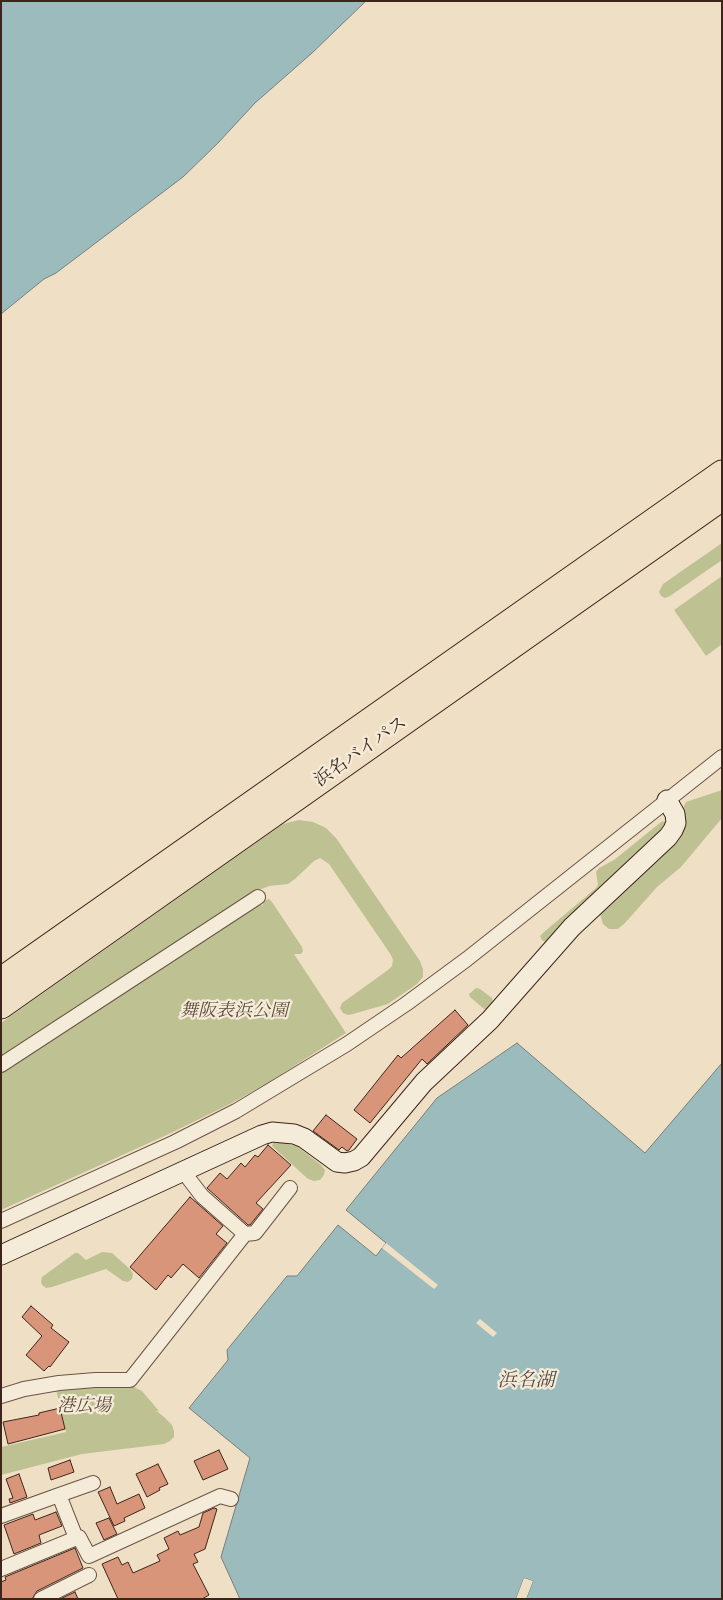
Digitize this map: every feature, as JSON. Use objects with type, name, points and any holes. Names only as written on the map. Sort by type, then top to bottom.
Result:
[{"type":"highway","name":"浜名バイパス","points":[[1,1006],[276,799],[722,473]]},
{"type":"highway","name":"浜名バイパス","points":[[1,980],[276,799],[722,498]]},
{"type":"street","points":[[1,1220],[175,1142],[274,1090],[341,1048],[406,1004],[467,959],[722,757]]},
{"type":"street","points":[[1,1255],[272,1132],[294,1134],[304,1138],[337,1162],[354,1162],[361,1157],[424,1082],[484,1027],[572,927],[668,837],[676,822],[676,814],[667,800]]},
{"type":"street","points":[[1,1065],[258,897]]},
{"type":"street","points":[[185,1170],[189,1179],[202,1196],[245,1234]]},
{"type":"street","points":[[1,1396],[24,1389],[59,1383],[130,1380],[245,1234],[255,1233],[290,1188]]},
{"type":"street","points":[[1,1516],[93,1483]]},
{"type":"street","points":[[59,1495],[76,1538]]},
{"type":"street","points":[[1,1569],[79,1537],[89,1556],[220,1496],[231,1499]]},
{"type":"street","points":[[41,1599],[89,1575]]},
{"type":"green space","points":[[722,543],[722,560],[670,596],[665,598],[661,596],[659,592],[663,584]]},
{"type":"green space","points":[[722,576],[722,644],[706,656],[674,610]]},
{"type":"green space","points":[[722,790],[722,818],[681,867],[657,887],[618,929],[609,929],[603,924],[600,914],[604,907],[682,810],[686,802]]},
{"type":"green space","points":[[299,820],[313,822],[326,828],[336,838],[420,961],[423,977],[417,984],[388,1004],[348,1015],[343,1013],[340,1008],[342,1003],[388,970],[392,966],[393,960],[329,864],[320,858],[288,884],[269,886],[259,890],[1,1059],[1,1023],[283,824]]},
{"type":"green space","points":[[664,821],[667,823],[667,827],[550,939],[545,942],[542,940],[540,936],[544,932],[596,888],[598,885],[596,872],[599,868],[614,860]]},
{"type":"green space","name":"舞阪表浜公園","points":[[269,899],[302,947],[303,951],[301,954],[294,954],[346,1033],[232,1103],[171,1133],[1,1210],[1,1072],[260,903],[262,906],[265,900]]},
{"type":"green space","points":[[476,988],[492,998],[493,1002],[489,1009],[484,1009],[470,997],[469,994]]},
{"type":"green space","points":[[282,1142],[298,1147],[321,1165],[325,1170],[320,1180],[308,1179],[272,1146],[273,1143]]},
{"type":"green space","points":[[102,1252],[112,1253],[131,1270],[133,1274],[132,1279],[128,1282],[123,1281],[106,1269],[52,1287],[46,1288],[42,1285],[42,1277],[75,1253],[78,1253],[86,1260]]},
{"type":"green space","name":"港広場","points":[[95,1385],[130,1385],[142,1391],[159,1411],[154,1412],[158,1412],[172,1425],[174,1437],[164,1444],[82,1454],[1,1475],[1,1447],[66,1432],[56,1389]]},
{"type":"water","points":[[1,1],[366,1],[312,53],[255,103],[183,177],[56,273],[44,279],[1,314]]},
{"type":"water","name":"浜名湖","points":[[517,1043],[645,1153],[722,1063],[722,1599],[526,1599],[533,1581],[524,1578],[516,1599],[240,1599],[221,1557],[250,1458],[189,1408],[228,1360],[227,1350],[287,1276],[297,1276],[338,1225],[376,1256],[386,1243],[346,1210],[437,1098]]},
{"type":"pier","points":[[386,1243],[438,1285],[434,1289],[382,1248]]},
{"type":"pier","points":[[480,1319],[497,1333],[493,1337],[476,1323]]},
{"type":"pier","points":[[524,1578],[533,1581],[526,1599],[524,1599],[530,1583],[525,1581],[519,1599],[516,1599]]},
{"type":"building","points":[[455,1010],[468,1025],[427,1064],[422,1059],[370,1123],[354,1110],[398,1055],[401,1058]]},
{"type":"building","points":[[326,1115],[357,1139],[349,1150],[347,1151],[342,1147],[339,1150],[313,1131]]},
{"type":"building","points":[[268,1145],[291,1165],[256,1203],[263,1209],[248,1225],[207,1188],[220,1173],[227,1179],[241,1163],[245,1167],[255,1155],[258,1157]]},
{"type":"building","points":[[190,1197],[223,1226],[216,1234],[227,1243],[199,1278],[183,1264],[171,1278],[168,1275],[156,1290],[130,1267]]},
{"type":"building","points":[[31,1306],[53,1325],[51,1328],[69,1342],[50,1367],[44,1371],[26,1355],[42,1336],[22,1317]]},
{"type":"building","points":[[60,1408],[65,1429],[8,1444],[3,1422],[39,1415],[39,1413]]},
{"type":"building","points":[[219,1450],[228,1469],[203,1480],[194,1461]]},
{"type":"building","points":[[70,1460],[74,1472],[51,1480],[48,1468]]},
{"type":"building","points":[[158,1464],[168,1484],[147,1497],[136,1474]]},
{"type":"building","points":[[19,1474],[27,1497],[10,1503],[9,1499],[13,1498],[6,1479]]},
{"type":"building","points":[[110,1487],[117,1504],[139,1494],[145,1508],[124,1518],[125,1521],[114,1526],[98,1492]]},
{"type":"building","points":[[214,1508],[217,1509],[205,1549],[194,1554],[198,1562],[193,1564],[209,1595],[202,1599],[118,1599],[102,1564],[118,1557],[122,1565],[128,1562],[133,1573],[160,1561],[157,1555],[169,1549],[164,1538],[178,1531],[180,1535],[199,1527],[203,1513]]},
{"type":"building","points":[[56,1512],[62,1526],[39,1535],[41,1543],[14,1554],[4,1525],[33,1514],[35,1520]]},
{"type":"building","points":[[109,1518],[117,1534],[104,1540],[96,1523]]},
{"type":"building","points":[[75,1548],[83,1568],[37,1591],[32,1599],[1,1599],[1,1582],[6,1580],[5,1577]]},
{"type":"building","points":[[75,1592],[78,1599],[62,1599],[62,1598]]}]
